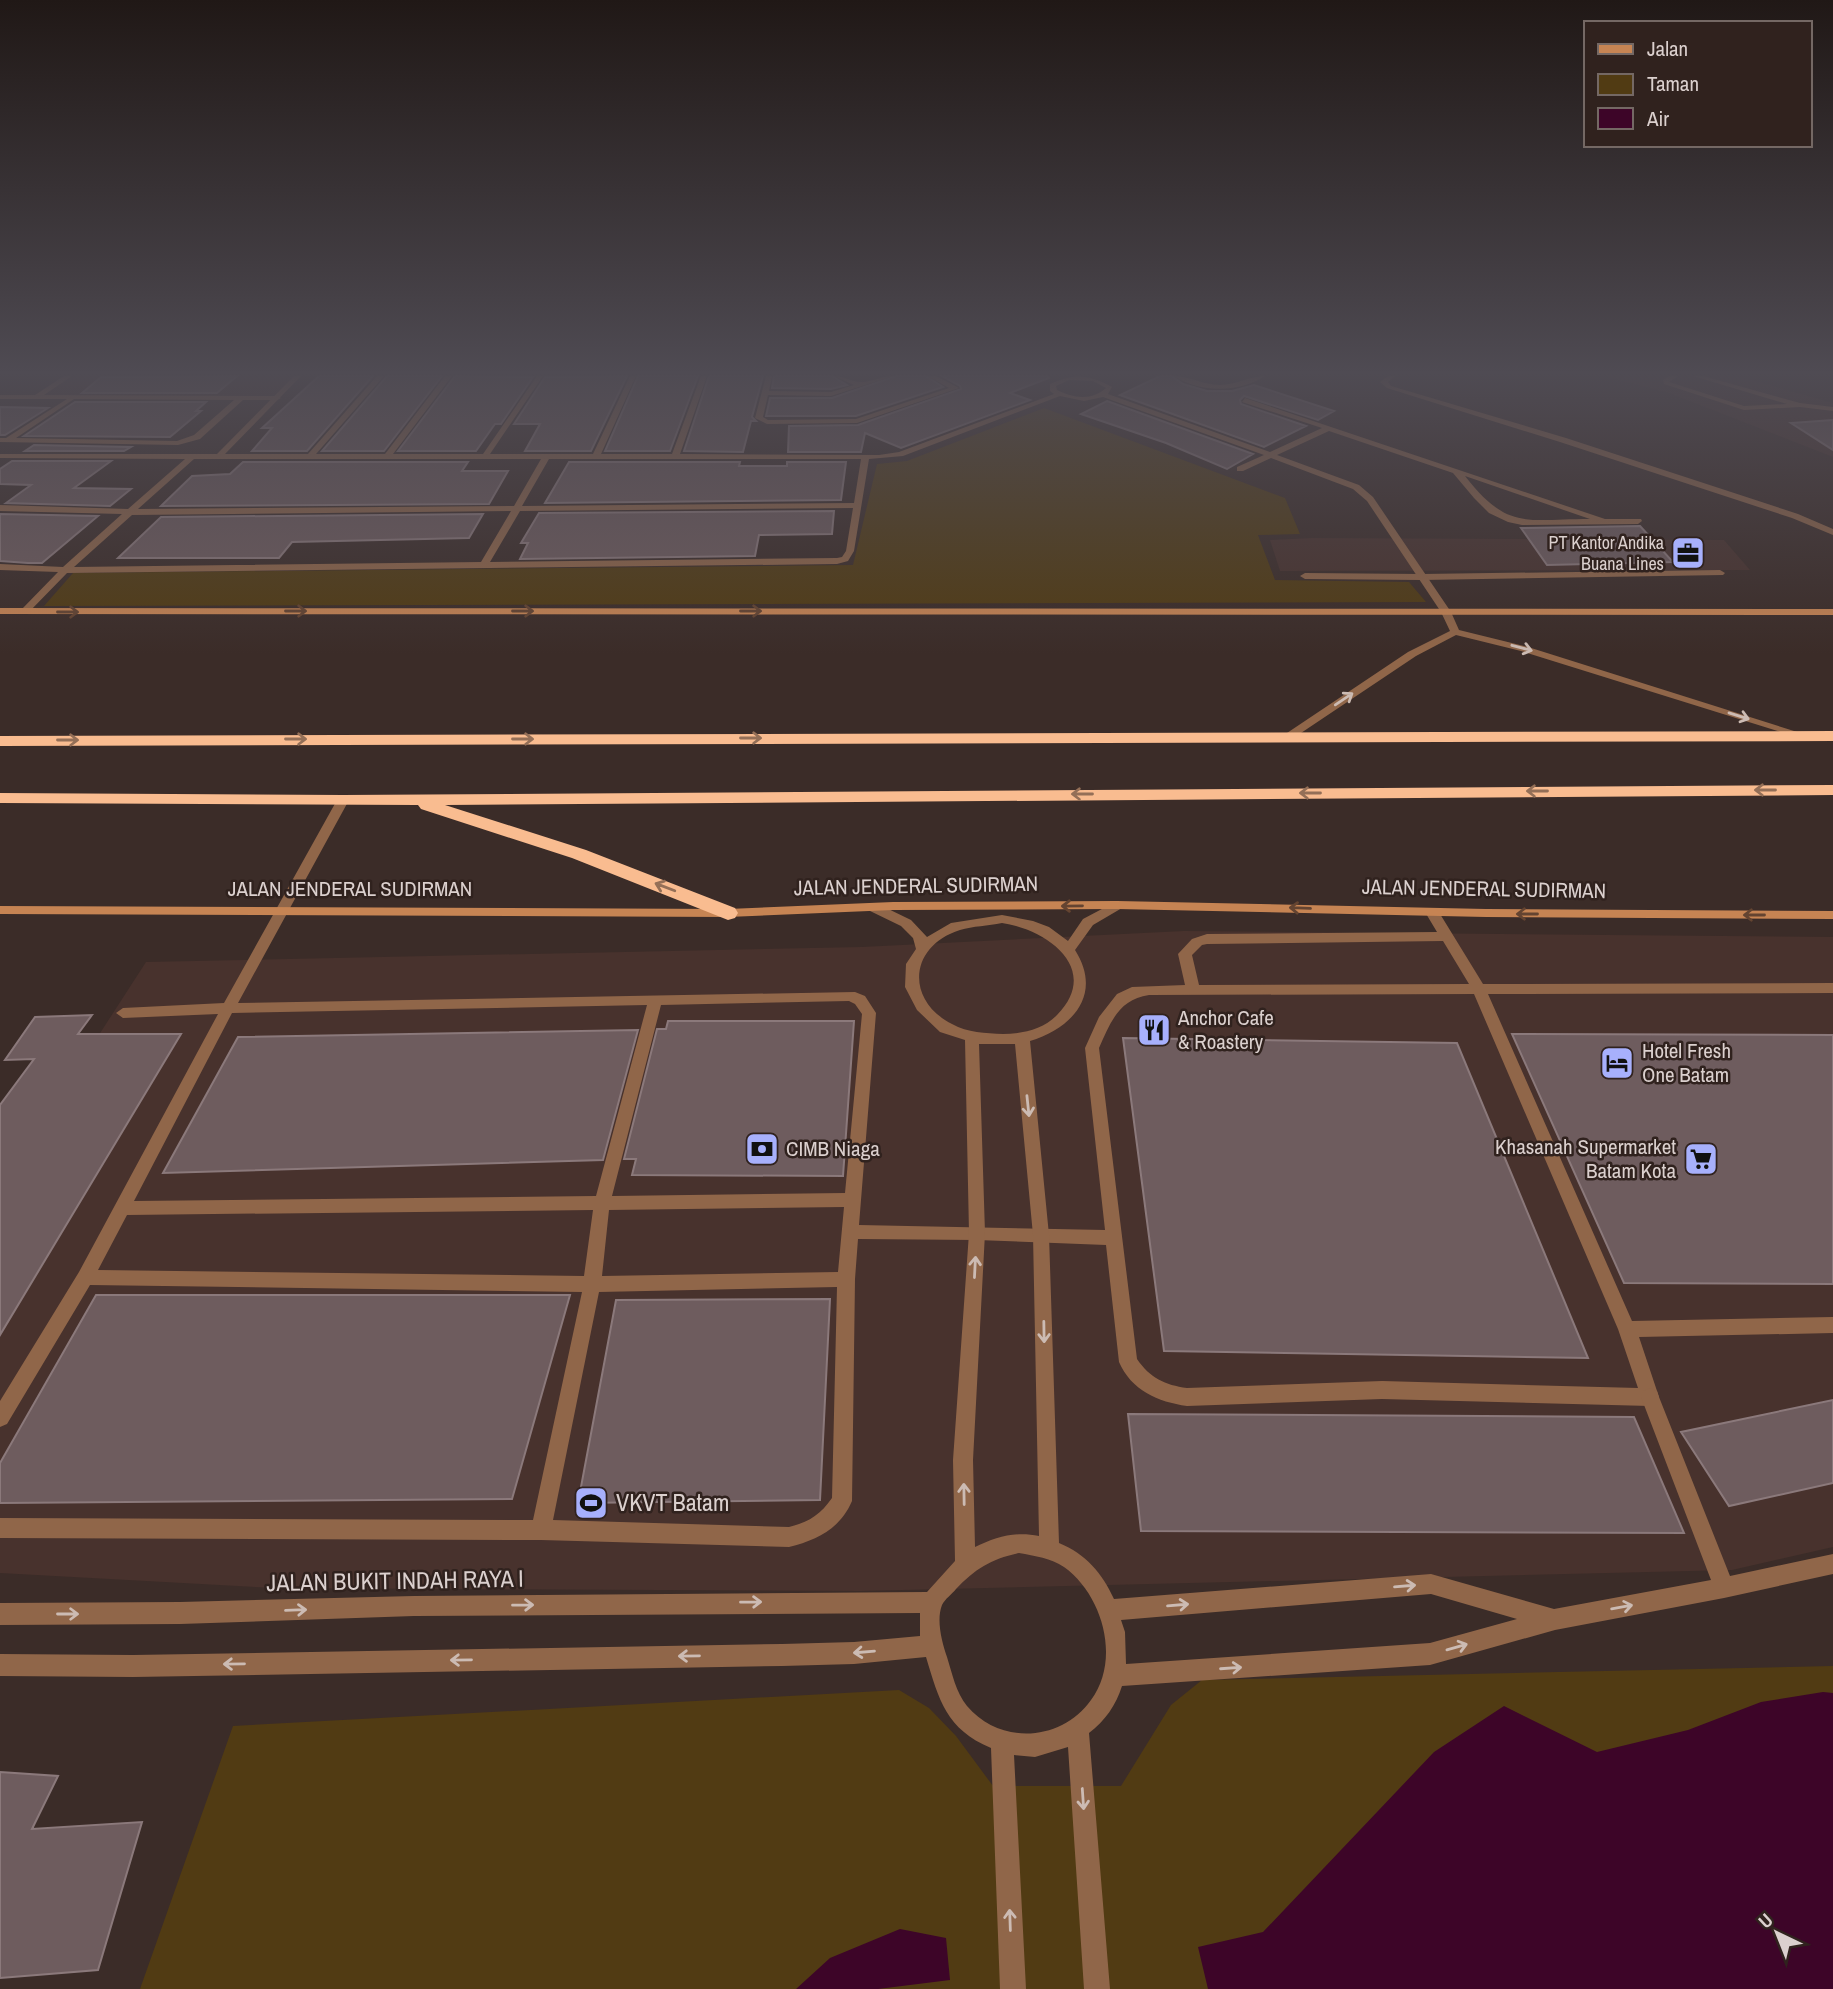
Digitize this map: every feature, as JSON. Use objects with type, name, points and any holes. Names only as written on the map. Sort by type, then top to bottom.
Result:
[{"type":"highway","points":[[0,741],[1833,736]]},
{"type":"highway","points":[[0,798],[343,800],[1833,790]]},
{"type":"highway","points":[[402,798],[477,818],[669,888],[728,913]]},
{"type":"street","points":[[25,611],[65,570],[178,469]]},
{"type":"street","points":[[485,564],[539,469]]},
{"type":"street","points":[[0,567],[65,570],[840,560],[847,557],[850,551],[863,469]]},
{"type":"street","points":[[1309,469],[1363,491],[1446,612],[1455,632]]},
{"type":"street","points":[[1451,469],[1602,520]]},
{"type":"street","points":[[1650,469],[1794,516],[1833,532]]},
{"type":"street","points":[[1455,470],[1492,514],[1504,520],[1638,522]]},
{"type":"street","points":[[0,509],[130,512],[518,506],[858,505]]},
{"type":"street","points":[[1305,576],[1720,573]]},
{"type":"street","points":[[0,611],[1833,612]]},
{"type":"street","points":[[1288,737],[1412,654],[1455,632],[1524,649],[1805,736]]},
{"type":"street","points":[[0,1419],[85,1278],[228,1007],[343,800]]},
{"type":"street","points":[[1069,949],[1088,922],[1117,905]]},
{"type":"street","name":"JALAN JENDERAL SUDIRMAN","points":[[0,910],[728,913],[873,907],[1117,905],[1432,912],[1830,916]]},
{"type":"street","points":[[873,907],[906,923],[920,936],[920,946],[910,973],[912,993],[924,1012],[944,1027],[972,1037],[1002,1041],[1022,1038],[1056,1025],[1073,1008],[1081,989],[1080,968],[1069,949],[1051,934],[1027,924],[1002,919],[975,920],[950,926],[920,946]]},
{"type":"street","points":[[1432,912],[1478,988],[1627,1329],[1650,1397],[1724,1588]]},
{"type":"street","points":[[1193,988],[1185,954],[1197,942],[1207,939],[1446,936]]},
{"type":"street","points":[[1650,1397],[1382,1390],[1187,1397],[1164,1394],[1137,1376],[1128,1362],[1092,1048],[1104,1021],[1122,998],[1132,992],[1193,988],[1833,988]]},
{"type":"street","points":[[0,1528],[541,1530],[789,1537],[818,1530],[832,1517],[842,1501],[846,1279],[869,1013],[866,1006],[850,996],[228,1007],[123,1013]]},
{"type":"street","points":[[541,1530],[593,1284],[602,1203],[655,1000]]},
{"type":"street","points":[[965,1563],[963,1460],[976,1233],[972,1037]]},
{"type":"street","points":[[1022,1038],[1041,1235],[1049,1548]]},
{"type":"street","points":[[121,1208],[853,1200]]},
{"type":"street","points":[[849,1232],[1115,1238]]},
{"type":"street","points":[[85,1278],[593,1284],[846,1279]]},
{"type":"street","points":[[1627,1329],[1833,1325]]},
{"type":"street","points":[[1019,1543],[1049,1548],[1081,1569],[1095,1583],[1110,1610],[1116,1641],[1114,1676],[1101,1707],[1078,1731],[1054,1743],[1028,1747],[1002,1742],[976,1730],[956,1710],[932,1646],[930,1629],[932,1602],[965,1563],[990,1548],[1019,1543]]},
{"type":"street","points":[[1114,1676],[1430,1654],[1555,1619],[1724,1588],[1833,1564]]},
{"type":"street","points":[[1110,1610],[1431,1584],[1555,1619]]},
{"type":"street","name":"JALAN BUKIT INDAH RAYA I","points":[[0,1614],[932,1602]]},
{"type":"street","points":[[0,1665],[768,1655],[854,1653],[932,1646]]},
{"type":"street","points":[[1078,1731],[1097,1989]]},
{"type":"street","points":[[1002,1742],[1013,1989]]},
{"type":"shaded area","points":[[1270,540],[1724,540],[1750,570],[1280,571]]},
{"type":"shaded area","points":[[1184,931],[1833,937],[1833,1547],[1732,1570],[861,1591],[274,1588],[0,1573],[0,1188],[146,962],[862,947]]},
{"type":"green space","points":[[876,469],[1207,469],[1285,498],[1300,534],[1258,535],[1275,580],[1409,582],[1426,602],[44,606],[73,573],[853,565]]},
{"type":"green space","points":[[1833,1666],[1833,1989],[140,1989],[233,1726],[899,1690],[929,1708],[956,1736],[993,1786],[1121,1786],[1171,1705],[1202,1680]]},
{"type":"water","points":[[1823,1692],[1833,1693],[1833,1989],[1208,1989],[1198,1947],[1263,1932],[1434,1752],[1504,1706],[1597,1752],[1688,1730],[1761,1702]]},
{"type":"water","points":[[900,1929],[946,1938],[950,1980],[878,1989],[796,1989],[830,1958]]},
{"type":"building","points":[[0,469],[100,469],[74,488],[131,489],[110,506],[6,503],[31,485],[0,484]]},
{"type":"building","points":[[236,469],[508,471],[489,504],[161,506],[192,476],[230,474]]},
{"type":"building","points":[[565,469],[845,469],[841,500],[545,503]]},
{"type":"building","points":[[834,511],[832,534],[759,535],[755,556],[520,559],[528,543],[521,543],[539,513]]},
{"type":"building","points":[[0,514],[98,516],[42,563],[28,563],[0,561]]},
{"type":"building","points":[[483,514],[469,538],[292,542],[279,558],[118,558],[161,517]]},
{"type":"building","points":[[1640,526],[1673,562],[1547,565],[1521,528]]},
{"type":"building","points":[[92,1015],[78,1034],[181,1034],[0,1335],[0,1105],[34,1059],[5,1060],[35,1017]]},
{"type":"building","points":[[668,1021],[854,1021],[843,1176],[632,1175],[636,1159],[624,1159],[657,1029],[666,1029]]},
{"type":"building","points":[[638,1030],[603,1160],[163,1173],[238,1037]]},
{"type":"building","name":"Khasanah Supermarket Batam Kota","points":[[1512,1034],[1833,1035],[1833,1284],[1624,1283]]},
{"type":"building","points":[[1123,1038],[1457,1043],[1588,1358],[1164,1351]]},
{"type":"building","points":[[96,1295],[570,1295],[512,1499],[0,1503],[0,1463]]},
{"type":"building","points":[[830,1299],[820,1500],[578,1503],[616,1300]]},
{"type":"building","points":[[1833,1400],[1833,1483],[1729,1506],[1681,1432]]},
{"type":"building","points":[[1128,1414],[1634,1417],[1684,1533],[1141,1531]]},
{"type":"building","points":[[0,1772],[58,1776],[32,1829],[142,1822],[98,1970],[0,1978]]},
{"type":"place","name":"PT Kantor Andika Buana Lines","points":[[1688,553]]},
{"type":"place","name":"Anchor Cafe & Roastery","points":[[1154,1030]]},
{"type":"place","name":"Hotel Fresh One Batam","points":[[1617,1063]]},
{"type":"place","name":"CIMB Niaga","points":[[762,1149]]},
{"type":"place","name":"Khasanah Supermarket Batam Kota","points":[[1701,1159]]},
{"type":"place","name":"VKVT Batam","points":[[591,1503]]}]
